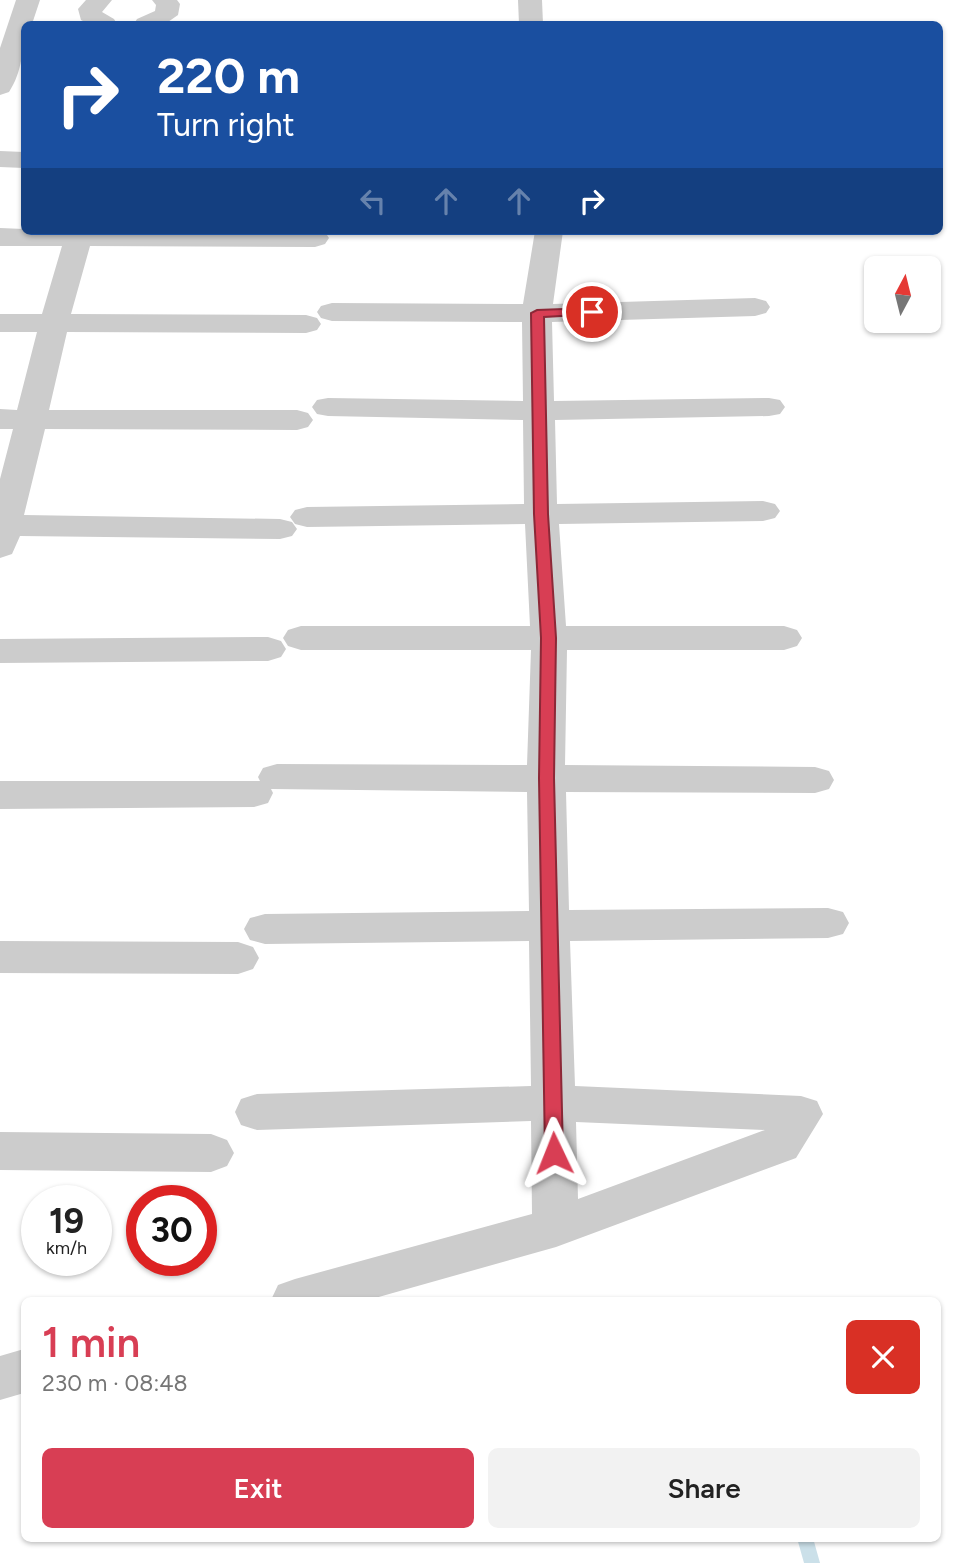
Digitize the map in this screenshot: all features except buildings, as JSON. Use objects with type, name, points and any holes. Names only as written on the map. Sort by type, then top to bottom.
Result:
[{"type":"street","points":[[21,89],[0,88],[10,25],[28,0]]},
{"type":"street","points":[[100,0],[90,9],[90,15],[100,21]]},
{"type":"street","points":[[530,0],[531,21]]},
{"type":"street","points":[[0,159],[21,160]]},
{"type":"street","points":[[0,237],[53,235]]},
{"type":"street","points":[[79,235],[54,323],[16,419],[2,533],[541,514],[763,511]]},
{"type":"street","points":[[126,235],[315,239]]},
{"type":"street","points":[[548,235],[537,313],[541,514],[549,638],[547,778],[556,1227]]},
{"type":"street","points":[[0,323],[755,307]]},
{"type":"street","points":[[328,407],[540,411],[769,407]]},
{"type":"street","points":[[16,419],[297,420]]},
{"type":"street","points":[[0,651],[549,638],[783,638]]},
{"type":"street","points":[[0,795],[547,778],[815,780]]},
{"type":"street","points":[[0,957],[549,925],[828,922]]},
{"type":"street","points":[[257,1112],[553,1103],[801,1114],[780,1145],[556,1227],[306,1297]]},
{"type":"street","points":[[0,1151],[211,1153]]},
{"type":"street","points":[[0,1378],[21,1372]]},
{"type":"waterway","points":[[806,1542],[812,1563]]},
{"type":"route","points":[[554,1153],[547,778],[549,638],[541,514],[537,313],[592,312]]}]
